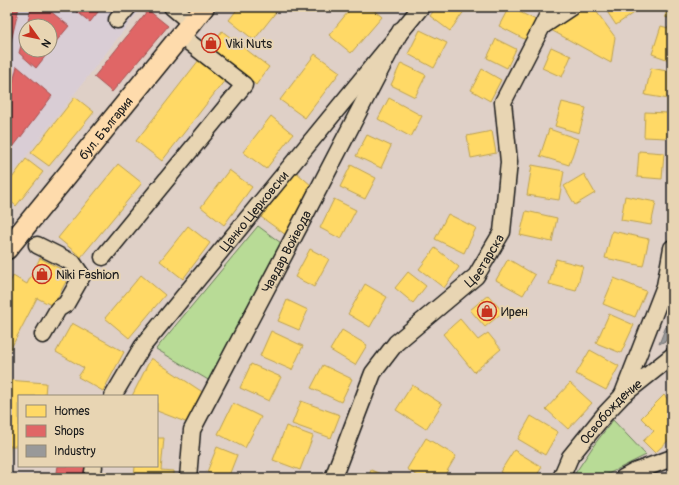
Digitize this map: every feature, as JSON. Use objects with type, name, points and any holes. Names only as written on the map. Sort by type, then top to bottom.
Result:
[{"type":"main road","name":"бул. България","points":[[7,249],[204,7]]},
{"type":"street","points":[[117,20],[128,7]]},
{"type":"street","points":[[103,257],[244,85],[186,30],[172,7]]},
{"type":"street","points":[[401,30],[421,7]]},
{"type":"street","name":"Цветарска","points":[[332,478],[373,373],[396,343],[476,276],[502,232],[509,162],[503,102],[552,7]]},
{"type":"street","points":[[542,26],[571,7]]},
{"type":"street","name":"Цанко Церковски","points":[[114,395],[142,347],[401,30]]},
{"type":"street","name":"Чавдар Войвода","points":[[188,478],[192,430],[401,30]]},
{"type":"street","points":[[37,245],[74,263],[82,276],[66,304],[58,309],[43,334]]},
{"type":"street","points":[[623,395],[665,286],[672,248]]},
{"type":"street","name":"Освобождение","points":[[561,478],[570,458],[605,414],[623,395],[672,356]]},
{"type":"street","points":[[624,478],[634,472],[672,458]]},
{"type":"street","points":[[92,478],[94,467]]},
{"type":"shaded area","points":[[7,7],[141,8],[7,181]]},
{"type":"green space","points":[[258,226],[281,243],[210,381],[156,349]]},
{"type":"green space","points":[[613,420],[646,455],[600,478],[572,478],[594,445]]},
{"type":"building: Homes","points":[[239,7],[280,7],[254,40],[229,20]]},
{"type":"building: Homes","points":[[352,7],[370,7],[382,17],[351,53],[329,35]]},
{"type":"building: Homes","points":[[436,7],[467,7],[450,31],[430,16]]},
{"type":"building: Homes","points":[[509,7],[536,20],[526,40],[499,26]]},
{"type":"building: Homes","points":[[585,7],[593,7],[615,37],[611,63],[551,30]]},
{"type":"building: Homes","points":[[604,7],[638,7],[639,9],[616,25]]},
{"type":"building: Homes","points":[[667,7],[672,7],[672,19],[665,17]]},
{"type":"building: Homes","points":[[661,26],[672,29],[672,61],[652,54]]},
{"type":"building: Homes","points":[[420,30],[447,43],[434,68],[408,54]]},
{"type":"building: Homes","points":[[222,31],[269,67],[256,85],[209,48]]},
{"type":"building: Homes","points":[[496,39],[516,49],[507,68],[487,58]]},
{"type":"building: Homes","points":[[551,47],[571,56],[562,77],[542,68]]},
{"type":"building: Homes","points":[[315,54],[340,72],[305,118],[280,100]]},
{"type":"building: Homes","points":[[199,60],[225,80],[162,161],[136,141]]},
{"type":"building: Homes","points":[[401,63],[426,75],[415,97],[391,85]]},
{"type":"building: Homes","points":[[651,68],[672,72],[672,84],[669,99],[645,95]]},
{"type":"building: Homes","points":[[482,69],[501,80],[490,101],[471,90]]},
{"type":"building: Homes","points":[[75,97],[94,112],[49,166],[31,153]]},
{"type":"building: Homes","points":[[389,98],[422,116],[411,137],[378,119]]},
{"type":"building: Homes","points":[[562,102],[586,108],[579,133],[555,126]]},
{"type":"building: Homes","points":[[645,112],[668,113],[667,138],[644,137]]},
{"type":"building: Homes","points":[[271,116],[293,134],[266,169],[243,152]]},
{"type":"building: Homes","points":[[549,129],[578,139],[569,165],[540,156]]},
{"type":"building: Homes","points":[[492,131],[496,153],[471,158],[467,136]]},
{"type":"building: Homes","points":[[367,135],[391,146],[381,168],[356,156]]},
{"type":"building: Homes","points":[[639,151],[664,153],[662,179],[637,177]]},
{"type":"building: Homes","points":[[26,159],[43,172],[16,206],[7,198],[7,185]]},
{"type":"building: Homes","points":[[118,164],[142,183],[81,257],[58,238]]},
{"type":"building: Homes","points":[[351,165],[376,178],[365,199],[340,187]]},
{"type":"building: Homes","points":[[532,165],[564,171],[559,200],[527,195]]},
{"type":"building: Homes","points":[[229,170],[252,187],[224,225],[201,207]]},
{"type":"building: Homes","points":[[296,172],[312,186],[286,235],[261,217]]},
{"type":"building: Homes","points":[[584,174],[595,193],[575,205],[564,186]]},
{"type":"building: Homes","points":[[625,196],[656,202],[651,225],[621,220]]},
{"type":"building: Homes","points":[[334,199],[356,210],[341,239],[320,228]]},
{"type":"building: Homes","points":[[526,211],[557,218],[552,242],[520,235]]},
{"type":"building: Homes","points":[[448,214],[476,228],[464,253],[435,239]]},
{"type":"building: Homes","points":[[188,226],[210,243],[183,279],[160,261]]},
{"type":"building: Homes","points":[[612,231],[649,239],[643,266],[605,258]]},
{"type":"building: Homes","points":[[435,248],[459,267],[444,288],[419,269]]},
{"type":"building: Homes","points":[[310,249],[329,259],[314,287],[295,277]]},
{"type":"building: Homes","points":[[40,258],[70,274],[53,306],[37,298],[10,350],[7,349],[7,289],[13,276],[27,284]]},
{"type":"building: Homes","points":[[508,259],[535,275],[523,295],[496,280]]},
{"type":"building: Homes","points":[[556,259],[583,266],[576,291],[549,284]]},
{"type":"building: Homes","points":[[408,272],[426,286],[413,303],[395,288]]},
{"type":"building: Homes","points":[[141,275],[165,295],[129,338],[105,318]]},
{"type":"building: Homes","points":[[614,278],[646,291],[635,317],[603,304]]},
{"type":"building: Homes","points":[[365,284],[387,297],[370,327],[348,314]]},
{"type":"building: Homes","points":[[488,295],[503,312],[485,327],[470,310]]},
{"type":"building: Homes","points":[[287,300],[308,310],[299,330],[278,321]]},
{"type":"building: Homes","points":[[609,314],[634,325],[621,353],[596,343]]},
{"type":"building: Homes","points":[[460,319],[478,340],[488,333],[501,349],[474,372],[443,334]]},
{"type":"building: Homes","points":[[72,323],[124,352],[103,391],[78,377],[84,368],[56,352]]},
{"type":"building: Homes","points":[[342,330],[367,345],[355,365],[330,350]]},
{"type":"building: Homes","points":[[271,331],[303,346],[292,370],[260,356]]},
{"type":"building: Homes","points":[[590,350],[619,366],[606,390],[576,374]]},
{"type":"building: Homes","points":[[151,358],[204,393],[188,423],[158,411],[158,395],[132,395]]},
{"type":"building: Homes","points":[[251,364],[281,377],[269,401],[240,388]]},
{"type":"building: Homes","points":[[323,365],[352,379],[341,402],[311,388]]},
{"type":"building: Homes","points":[[7,380],[46,383],[45,395],[18,395],[18,446],[10,446],[8,478]]},
{"type":"building: Homes","points":[[570,383],[592,403],[568,429],[546,409]]},
{"type":"building: Homes","points":[[412,385],[442,404],[426,429],[396,410]]},
{"type":"building: Homes","points":[[664,395],[672,404],[672,437],[655,453],[643,441],[654,431],[641,418]]},
{"type":"building: Homes","points":[[301,401],[340,415],[331,438],[292,424]]},
{"type":"building: Homes","points":[[233,403],[261,417],[245,448],[218,434]]},
{"type":"building: Homes","points":[[531,416],[558,432],[545,455],[518,439]]},
{"type":"building: Homes","points":[[286,426],[313,436],[300,470],[273,460]]},
{"type":"building: Homes","points":[[158,438],[164,438],[161,470],[173,471],[173,478],[134,478],[135,467],[158,467]]},
{"type":"building: Homes","points":[[426,438],[456,456],[443,478],[421,478],[407,469]]},
{"type":"building: Homes","points":[[217,447],[237,455],[228,478],[222,478],[207,472]]},
{"type":"building: Homes","points":[[514,450],[542,467],[535,478],[509,478],[500,472]]},
{"type":"building: Homes","points":[[371,470],[390,478],[368,478]]},
{"type":"building: Shops","points":[[12,7],[19,7],[9,50],[7,50],[7,12]]},
{"type":"building: Shops","points":[[31,7],[45,7],[69,26],[58,39],[58,18],[29,18]]},
{"type":"building: Shops","points":[[71,7],[102,7],[90,22]]},
{"type":"building: Shops","points":[[148,10],[168,26],[112,92],[94,77]]},
{"type":"building: Shops","points":[[25,58],[44,58],[36,68]]},
{"type":"building: Shops","points":[[17,66],[52,96],[7,155],[7,108]]},
{"type":"building: Shops","points":[[58,467],[89,467],[87,478],[56,478]]},
{"type":"building: Industry","points":[[672,311],[672,338],[659,344]]},
{"type":"place","name":"Viki Nuts","points":[[211,43]]},
{"type":"place","name":"Niki Fashion","points":[[42,274]]},
{"type":"place","name":"Ирен","points":[[487,311]]}]
